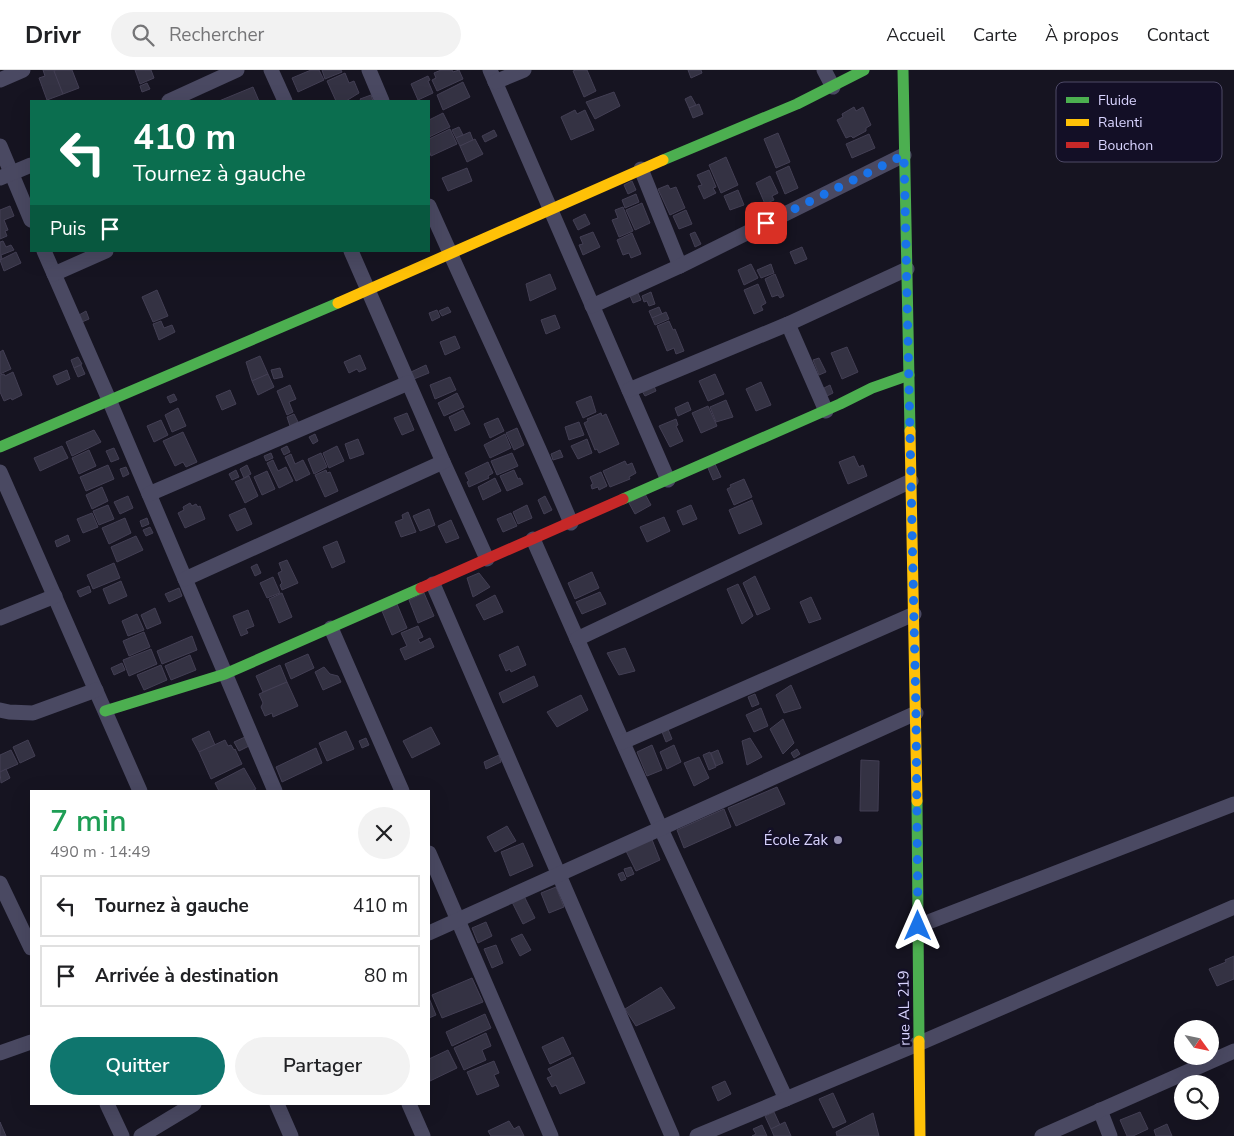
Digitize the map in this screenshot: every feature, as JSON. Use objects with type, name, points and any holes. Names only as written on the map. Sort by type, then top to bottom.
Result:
[{"type":"street","points":[[0,80],[23,70]]},
{"type":"street","points":[[171,100],[237,70]]},
{"type":"street","points":[[271,70],[285,100]]},
{"type":"street","points":[[369,70],[382,100]]},
{"type":"street","points":[[524,70],[492,76],[668,480]]},
{"type":"street","points":[[824,70],[832,87]]},
{"type":"street","points":[[0,447],[110,402],[641,169],[784,110],[864,70]]},
{"type":"street","name":"rue AL 219","points":[[903,70],[916,713],[920,1136]]},
{"type":"street","points":[[0,146],[6,176],[30,218]]},
{"type":"street","points":[[592,306],[680,266],[904,155]]},
{"type":"street","points":[[6,176],[30,165]]},
{"type":"street","points":[[641,169],[680,266]]},
{"type":"street","points":[[430,208],[507,381],[536,438],[571,523]]},
{"type":"street","points":[[44,252],[275,790]]},
{"type":"street","points":[[54,274],[104,252]]},
{"type":"street","points":[[351,252],[442,462],[487,559]]},
{"type":"street","points":[[629,390],[788,324],[907,269]]},
{"type":"street","points":[[788,324],[826,410]]},
{"type":"street","points":[[105,711],[225,674],[571,523],[872,388],[909,375]]},
{"type":"street","points":[[149,494],[408,383]]},
{"type":"street","points":[[185,579],[442,462]]},
{"type":"street","points":[[0,472],[140,790]]},
{"type":"street","points":[[577,639],[911,481]]},
{"type":"street","points":[[533,539],[661,829],[786,1099]]},
{"type":"street","points":[[433,584],[672,1136]]},
{"type":"street","points":[[0,618],[55,596]]},
{"type":"street","points":[[623,742],[914,614]]},
{"type":"street","points":[[332,628],[402,790]]},
{"type":"street","points":[[0,710],[8,712],[33,712],[96,690]]},
{"type":"street","points":[[430,933],[916,713]]},
{"type":"street","points":[[918,926],[1234,804]]},
{"type":"street","points":[[430,855],[551,1136]]},
{"type":"street","points":[[0,884],[30,946]]},
{"type":"street","points":[[697,1136],[920,1043],[1234,907]]},
{"type":"street","points":[[0,1053],[30,1042]]},
{"type":"street","points":[[1042,1136],[1234,1051]]},
{"type":"street","points":[[107,1105],[122,1136]]},
{"type":"street","points":[[141,1136],[192,1105]]},
{"type":"street","points":[[277,1105],[291,1136]]},
{"type":"street","points":[[409,1105],[423,1136]]},
{"type":"street","points":[[1100,1110],[1110,1136]]},
{"type":"building","points":[[43,70],[54,70],[63,94],[47,100],[39,78],[45,76]]},
{"type":"building","points":[[72,70],[79,88],[63,94],[54,71]]},
{"type":"building","points":[[135,70],[151,70],[154,78],[140,84]]},
{"type":"building","points":[[311,70],[319,70],[324,80],[298,92],[292,78]]},
{"type":"building","points":[[322,70],[341,70],[342,72],[325,79]]},
{"type":"building","points":[[441,70],[452,70],[453,72],[459,70],[463,79],[437,91],[432,80],[436,78],[434,73]]},
{"type":"building","points":[[587,70],[596,91],[584,97],[573,71]]},
{"type":"building","points":[[688,70],[701,70],[702,73],[691,78]]},
{"type":"building","points":[[345,73],[349,83],[354,81],[359,93],[348,100],[336,100],[327,81]]},
{"type":"building","points":[[428,76],[433,93],[418,100],[411,84]]},
{"type":"building","points":[[463,82],[470,97],[443,110],[437,95]]},
{"type":"building","points":[[147,83],[150,89],[142,92],[140,86]]},
{"type":"building","points":[[253,87],[259,100],[221,100]]},
{"type":"building","points":[[614,92],[620,106],[595,119],[586,102]]},
{"type":"building","points":[[371,95],[373,100],[360,100]]},
{"type":"building","points":[[691,96],[696,105],[689,108],[685,99]]},
{"type":"building","points":[[699,104],[703,114],[693,118],[689,108]]},
{"type":"building","points":[[854,107],[856,111],[863,107],[871,125],[866,128],[866,131],[853,138],[851,136],[846,138],[837,120],[843,117],[842,114]]},
{"type":"building","points":[[575,110],[577,114],[585,110],[594,130],[571,140],[561,117]]},
{"type":"building","points":[[443,113],[450,127],[430,137],[430,120]]},
{"type":"building","points":[[459,127],[463,135],[456,138],[452,130]]},
{"type":"building","points":[[450,129],[457,144],[431,156],[430,139]]},
{"type":"building","points":[[494,130],[497,136],[485,142],[482,136]]},
{"type":"building","points":[[470,132],[473,140],[460,146],[456,138]]},
{"type":"building","points":[[778,133],[790,162],[776,168],[764,139]]},
{"type":"building","points":[[869,134],[875,148],[852,158],[846,144]]},
{"type":"building","points":[[475,139],[483,154],[467,162],[460,146]]},
{"type":"building","points":[[726,157],[738,185],[721,193],[709,165]]},
{"type":"building","points":[[789,166],[798,188],[785,194],[776,172]]},
{"type":"building","points":[[467,168],[472,181],[448,191],[442,178]]},
{"type":"building","points":[[709,170],[716,187],[713,188],[716,193],[704,199],[698,186],[702,185],[697,175]]},
{"type":"building","points":[[770,176],[778,193],[772,196],[774,200],[765,204],[756,183]]},
{"type":"building","points":[[632,181],[636,190],[628,194],[624,185]]},
{"type":"building","points":[[668,185],[670,189],[676,187],[685,208],[670,215],[658,189]]},
{"type":"building","points":[[738,190],[744,205],[730,210],[724,196]]},
{"type":"building","points":[[636,194],[639,202],[625,208],[622,200]]},
{"type":"building","points":[[642,203],[650,223],[635,230],[626,210]]},
{"type":"building","points":[[10,206],[14,216],[4,220],[8,230],[5,231],[7,236],[0,239],[0,210]]},
{"type":"building","points":[[623,207],[633,231],[619,237],[612,220],[618,218],[615,210]]},
{"type":"building","points":[[686,210],[692,224],[679,229],[673,216]]},
{"type":"building","points":[[585,214],[590,224],[578,230],[573,220]]},
{"type":"building","points":[[593,232],[600,247],[583,255],[579,245],[583,244],[580,237]]},
{"type":"building","points":[[695,232],[701,244],[695,247],[690,234]]},
{"type":"building","points":[[632,233],[641,254],[631,258],[629,253],[623,255],[617,240]]},
{"type":"building","points":[[3,241],[6,247],[11,245],[14,250],[1,255],[2,259],[0,260],[0,242]]},
{"type":"building","points":[[802,247],[807,259],[795,264],[790,252]]},
{"type":"building","points":[[16,252],[21,263],[4,271],[0,260]]},
{"type":"building","points":[[751,264],[758,278],[744,285],[738,270]]},
{"type":"building","points":[[771,264],[774,273],[761,278],[757,270]]},
{"type":"building","points":[[550,274],[556,289],[530,301],[526,284]]},
{"type":"building","points":[[775,274],[784,296],[780,298],[778,295],[772,297],[765,279]]},
{"type":"building","points":[[758,284],[766,303],[761,306],[763,310],[754,314],[744,290]]},
{"type":"building","points":[[157,290],[168,316],[153,322],[142,297]]},
{"type":"building","points":[[651,292],[655,304],[649,306],[647,301],[644,302],[642,296]]},
{"type":"building","points":[[638,293],[641,300],[633,303],[630,296]]},
{"type":"building","points":[[448,307],[451,312],[442,316],[439,311]]},
{"type":"building","points":[[659,307],[662,314],[652,318],[649,311]]},
{"type":"building","points":[[437,310],[440,317],[432,321],[429,313]]},
{"type":"building","points":[[86,311],[89,319],[82,322],[79,315]]},
{"type":"building","points":[[666,312],[669,319],[655,325],[652,318]]},
{"type":"building","points":[[555,315],[560,328],[546,334],[541,320]]},
{"type":"building","points":[[161,321],[164,328],[172,325],[175,332],[159,340],[153,324]]},
{"type":"building","points":[[669,321],[673,330],[675,329],[684,351],[676,354],[674,348],[667,351],[657,326]]},
{"type":"building","points":[[455,336],[460,348],[445,355],[440,342]]},
{"type":"building","points":[[847,347],[858,372],[842,379],[831,353]]},
{"type":"building","points":[[3,350],[11,369],[0,374],[0,352]]},
{"type":"building","points":[[360,355],[366,369],[359,372],[357,369],[349,373],[344,362]]},
{"type":"building","points":[[260,356],[268,374],[252,381],[246,362]]},
{"type":"building","points":[[78,357],[82,364],[74,368],[71,360]]},
{"type":"building","points":[[819,358],[826,372],[819,375],[813,360]]},
{"type":"building","points":[[81,365],[85,374],[78,377],[74,368]]},
{"type":"building","points":[[426,365],[429,373],[414,379],[411,372]]},
{"type":"building","points":[[280,368],[283,377],[274,379],[271,370]]},
{"type":"building","points":[[67,370],[70,379],[57,385],[53,376]]},
{"type":"building","points":[[13,372],[22,395],[12,400],[11,398],[4,401],[0,392],[0,375],[4,374],[5,376]]},
{"type":"building","points":[[268,374],[274,387],[258,395],[252,381]]},
{"type":"building","points":[[715,374],[724,394],[708,401],[699,381]]},
{"type":"building","points":[[450,377],[456,390],[435,399],[430,385]]},
{"type":"building","points":[[761,382],[771,405],[756,411],[746,389]]},
{"type":"building","points":[[290,385],[296,399],[289,402],[293,412],[287,415],[277,391]]},
{"type":"building","points":[[830,385],[833,393],[827,396],[824,388]]},
{"type":"building","points":[[654,386],[656,391],[645,396],[642,391]]},
{"type":"building","points":[[230,390],[236,404],[222,410],[216,396]]},
{"type":"building","points":[[457,393],[464,407],[444,416],[438,403]]},
{"type":"building","points":[[174,394],[177,400],[170,403],[167,397]]},
{"type":"building","points":[[591,396],[596,412],[583,418],[576,402]]},
{"type":"building","points":[[726,400],[733,417],[716,422],[710,407]]},
{"type":"building","points":[[688,402],[691,410],[678,416],[675,408]]},
{"type":"building","points":[[708,406],[717,426],[701,433],[692,413]]},
{"type":"building","points":[[178,408],[186,426],[172,432],[165,415]]},
{"type":"building","points":[[463,410],[470,424],[455,431],[449,417]]},
{"type":"building","points":[[407,413],[414,430],[402,435],[394,418]]},
{"type":"building","points":[[601,413],[602,416],[606,414],[619,444],[599,453],[597,449],[595,450],[584,423],[588,421],[587,419]]},
{"type":"building","points":[[294,414],[298,422],[290,426],[287,417]]},
{"type":"building","points":[[498,418],[504,431],[490,438],[484,424]]},
{"type":"building","points":[[676,419],[678,425],[676,426],[683,441],[670,447],[659,426]]},
{"type":"building","points":[[161,420],[168,435],[154,442],[147,426]]},
{"type":"building","points":[[579,422],[584,435],[569,440],[565,427]]},
{"type":"building","points":[[517,428],[524,445],[514,450],[506,433]]},
{"type":"building","points":[[94,430],[101,442],[72,456],[66,442]]},
{"type":"building","points":[[183,432],[197,462],[186,467],[183,462],[175,466],[163,441]]},
{"type":"building","points":[[315,434],[318,441],[313,444],[309,437]]},
{"type":"building","points":[[505,434],[511,448],[490,458],[484,445]]},
{"type":"building","points":[[358,439],[364,454],[350,459],[345,444]]},
{"type":"building","points":[[587,439],[592,453],[578,459],[571,446]]},
{"type":"building","points":[[62,446],[68,458],[40,471],[34,458]]},
{"type":"building","points":[[287,446],[290,452],[284,455],[281,449]]},
{"type":"building","points":[[337,446],[344,461],[329,468],[323,453]]},
{"type":"building","points":[[114,448],[119,459],[111,462],[106,451]]},
{"type":"building","points":[[89,450],[96,466],[79,474],[72,458]]},
{"type":"building","points":[[560,450],[563,457],[553,460],[551,454]]},
{"type":"building","points":[[271,453],[273,458],[266,461],[264,456]]},
{"type":"building","points":[[321,453],[327,467],[314,474],[308,459]]},
{"type":"building","points":[[512,453],[518,466],[497,475],[491,461]]},
{"type":"building","points":[[291,454],[295,464],[303,460],[310,474],[296,481],[285,457]]},
{"type":"building","points":[[854,456],[859,467],[863,465],[867,476],[848,484],[839,462]]},
{"type":"building","points":[[273,460],[278,471],[286,467],[293,481],[279,488],[267,463]]},
{"type":"building","points":[[625,461],[627,465],[632,463],[636,473],[629,477],[630,479],[610,487],[603,471]]},
{"type":"building","points":[[488,462],[493,473],[488,476],[489,478],[469,487],[467,482],[469,481],[465,473]]},
{"type":"building","points":[[715,464],[721,477],[713,480],[708,468]]},
{"type":"building","points":[[108,465],[114,479],[86,491],[80,477]]},
{"type":"building","points":[[247,465],[251,474],[244,478],[240,469]]},
{"type":"building","points":[[126,467],[129,474],[123,477],[120,469]]},
{"type":"building","points":[[236,470],[239,477],[232,480],[229,474]]},
{"type":"building","points":[[326,470],[327,473],[330,472],[338,491],[325,497],[315,475]]},
{"type":"building","points":[[514,470],[518,479],[520,478],[523,484],[507,491],[500,476]]},
{"type":"building","points":[[267,471],[275,489],[262,495],[254,477]]},
{"type":"building","points":[[601,472],[607,486],[599,490],[598,487],[592,489],[591,485],[593,484],[590,477]]},
{"type":"building","points":[[249,476],[258,496],[245,503],[235,482]]},
{"type":"building","points":[[495,478],[501,491],[483,500],[478,487]]},
{"type":"building","points":[[744,479],[752,497],[734,505],[727,489],[731,487],[730,485]]},
{"type":"building","points":[[102,487],[108,501],[92,509],[86,495]]},
{"type":"building","points":[[645,494],[651,505],[635,514],[629,503]]},
{"type":"building","points":[[128,496],[133,508],[120,514],[114,502]]},
{"type":"building","points":[[545,496],[552,510],[544,514],[538,500]]},
{"type":"building","points":[[752,500],[762,524],[739,534],[729,510]]},
{"type":"building","points":[[190,503],[192,506],[196,504],[198,507],[200,506],[205,519],[185,528],[178,513],[184,510],[183,507]]},
{"type":"building","points":[[108,505],[114,519],[99,525],[93,511]]},
{"type":"building","points":[[527,505],[532,518],[518,524],[513,512]]},
{"type":"building","points":[[691,505],[697,519],[683,525],[677,511]]},
{"type":"building","points":[[245,508],[252,524],[237,531],[229,515]]},
{"type":"building","points":[[429,509],[435,525],[420,531],[413,516]]},
{"type":"building","points":[[408,512],[416,532],[401,537],[395,522],[403,519],[402,515]]},
{"type":"building","points":[[92,513],[98,527],[83,533],[77,519]]},
{"type":"building","points":[[511,513],[517,526],[503,532],[497,519]]},
{"type":"building","points":[[664,517],[670,531],[647,542],[640,527]]},
{"type":"building","points":[[125,518],[131,533],[109,544],[102,528]]},
{"type":"building","points":[[147,518],[149,524],[142,527],[140,521]]},
{"type":"building","points":[[451,520],[459,538],[446,543],[438,526]]},
{"type":"building","points":[[150,527],[153,533],[146,536],[143,530]]},
{"type":"building","points":[[68,535],[70,541],[57,547],[55,541]]},
{"type":"building","points":[[136,536],[143,550],[117,562],[111,547]]},
{"type":"building","points":[[337,541],[345,562],[332,568],[323,547]]},
{"type":"building","points":[[287,560],[298,583],[282,590],[280,585],[282,583],[278,573],[282,571],[279,563]]},
{"type":"building","points":[[114,563],[120,578],[93,589],[87,575]]},
{"type":"building","points":[[257,564],[261,573],[255,576],[251,567]]},
{"type":"building","points":[[592,572],[599,588],[575,599],[568,583]]},
{"type":"building","points":[[479,573],[490,587],[473,597],[467,578]]},
{"type":"building","points":[[755,576],[770,609],[757,615],[743,583]]},
{"type":"building","points":[[273,577],[280,593],[267,598],[260,583]]},
{"type":"building","points":[[121,581],[127,596],[109,604],[103,589]]},
{"type":"building","points":[[738,584],[753,616],[742,624],[727,589]]},
{"type":"building","points":[[89,586],[91,592],[80,597],[77,591]]},
{"type":"building","points":[[179,588],[182,596],[169,602],[165,594]]},
{"type":"building","points":[[600,592],[606,604],[582,614],[576,602]]},
{"type":"building","points":[[282,593],[292,617],[279,623],[269,599]]},
{"type":"building","points":[[424,593],[434,616],[418,623],[409,600]]},
{"type":"building","points":[[495,595],[503,612],[484,620],[476,605]]},
{"type":"building","points":[[811,597],[821,619],[809,623],[800,602]]},
{"type":"building","points":[[397,604],[407,628],[392,635],[382,611]]},
{"type":"building","points":[[155,608],[161,623],[147,629],[141,615]]},
{"type":"building","points":[[248,610],[254,626],[246,629],[248,633],[241,636],[233,616]]},
{"type":"building","points":[[137,614],[144,630],[128,636],[122,621]]},
{"type":"building","points":[[418,626],[423,637],[418,639],[420,643],[430,638],[434,647],[405,660],[400,649],[407,646],[401,633]]},
{"type":"building","points":[[144,632],[150,647],[129,656],[123,641]]},
{"type":"building","points":[[192,636],[197,650],[162,664],[157,651]]},
{"type":"building","points":[[518,646],[526,665],[511,672],[510,669],[506,671],[499,655]]},
{"type":"building","points":[[625,648],[635,671],[619,675],[607,653]]},
{"type":"building","points":[[151,649],[157,664],[129,676],[123,660]]},
{"type":"building","points":[[308,654],[314,668],[291,679],[285,664]]},
{"type":"building","points":[[190,655],[196,670],[171,680],[165,666]]},
{"type":"building","points":[[122,663],[125,670],[114,675],[111,668]]},
{"type":"building","points":[[161,665],[167,680],[144,690],[137,675]]},
{"type":"building","points":[[280,665],[287,682],[263,692],[256,676]]},
{"type":"building","points":[[324,667],[330,674],[338,676],[341,682],[323,690],[315,672]]},
{"type":"building","points":[[534,676],[538,686],[503,703],[499,693]]},
{"type":"building","points":[[287,682],[298,706],[273,717],[272,713],[265,716],[259,694]]},
{"type":"building","points":[[791,685],[801,708],[784,713],[776,695]]},
{"type":"building","points":[[755,694],[759,704],[752,707],[748,697]]},
{"type":"building","points":[[581,695],[588,710],[557,727],[547,712]]},
{"type":"building","points":[[761,708],[768,726],[754,732],[746,715]]},
{"type":"building","points":[[783,719],[794,743],[783,754],[770,729]]},
{"type":"building","points":[[431,727],[440,744],[412,758],[403,741]]},
{"type":"building","points":[[668,729],[672,739],[666,742],[662,732]]},
{"type":"building","points":[[209,731],[215,745],[199,752],[192,739]]},
{"type":"building","points":[[346,731],[354,749],[327,761],[319,743]]},
{"type":"building","points":[[245,737],[249,746],[239,751],[234,742]]},
{"type":"building","points":[[366,738],[369,745],[362,748],[359,741]]},
{"type":"building","points":[[750,738],[762,757],[747,765],[742,741]]},
{"type":"building","points":[[28,740],[35,756],[20,763],[13,747]]},
{"type":"building","points":[[225,740],[228,746],[231,745],[235,749],[242,764],[211,779],[199,752]]},
{"type":"building","points":[[652,745],[662,770],[647,776],[637,752]]},
{"type":"building","points":[[674,745],[681,762],[667,769],[660,752]]},
{"type":"building","points":[[316,748],[322,763],[282,782],[276,767]]},
{"type":"building","points":[[797,749],[800,754],[794,758],[791,753]]},
{"type":"building","points":[[11,750],[18,764],[0,772],[0,755]]},
{"type":"building","points":[[718,750],[723,763],[716,766],[711,753]]},
{"type":"building","points":[[710,752],[716,767],[709,770],[703,755]]},
{"type":"building","points":[[499,755],[501,762],[486,769],[484,762]]},
{"type":"building","points":[[699,757],[709,778],[694,786],[684,763]]},
{"type":"building","points":[[861,760],[879,761],[878,811],[860,811]]},
{"type":"building","points":[[244,768],[256,789],[218,790],[215,783]]},
{"type":"building","points":[[6,769],[10,778],[1,783],[0,772]]},
{"type":"building","points":[[777,787],[785,804],[736,826],[728,808]]},
{"type":"building","points":[[724,809],[731,827],[684,848],[677,830]]},
{"type":"building","points":[[507,826],[516,841],[495,852],[487,837]]},
{"type":"building","points":[[651,837],[660,860],[636,871],[625,849]]},
{"type":"building","points":[[523,843],[533,866],[510,876],[501,852]]},
{"type":"building","points":[[631,867],[634,874],[627,877],[624,869]]},
{"type":"building","points":[[623,872],[626,879],[621,881],[618,874]]},
{"type":"building","points":[[556,887],[564,907],[549,913],[541,893]]},
{"type":"building","points":[[523,894],[535,918],[523,924],[511,900]]},
{"type":"building","points":[[486,922],[492,936],[478,943],[472,928]]},
{"type":"building","points":[[522,934],[531,950],[520,956],[511,939]]},
{"type":"building","points":[[496,945],[503,963],[492,968],[484,949]]},
{"type":"building","points":[[1234,956],[1234,979],[1217,986],[1209,969],[1226,962],[1225,960]]},
{"type":"building","points":[[472,978],[483,1002],[442,1018],[432,995]]},
{"type":"building","points":[[661,987],[675,1008],[636,1026],[625,1009]]},
{"type":"building","points":[[430,1000],[436,1015],[430,1018]]},
{"type":"building","points":[[485,1014],[491,1028],[452,1046],[446,1032]]},
{"type":"building","points":[[486,1033],[491,1046],[482,1050],[486,1060],[464,1070],[454,1048]]},
{"type":"building","points":[[563,1037],[571,1054],[550,1064],[542,1047]]},
{"type":"building","points":[[448,1050],[457,1068],[430,1081],[430,1059]]},
{"type":"building","points":[[573,1057],[585,1083],[560,1094],[556,1085],[552,1087],[547,1078],[552,1076],[548,1069]]},
{"type":"building","points":[[494,1061],[499,1073],[494,1075],[499,1086],[477,1095],[467,1072]]},
{"type":"building","points":[[725,1081],[731,1094],[718,1101],[712,1087]]},
{"type":"building","points":[[833,1093],[846,1122],[833,1128],[819,1099]]},
{"type":"building","points":[[774,1112],[780,1125],[771,1129],[765,1116]]},
{"type":"building","points":[[1140,1112],[1148,1129],[1133,1136],[1127,1136],[1120,1120]]},
{"type":"building","points":[[873,1113],[879,1136],[837,1136],[836,1132]]},
{"type":"building","points":[[509,1121],[514,1129],[519,1126],[524,1136],[491,1136],[488,1131]]},
{"type":"building","points":[[0,1122],[6,1136],[0,1136]]},
{"type":"building","points":[[785,1122],[791,1136],[774,1136],[771,1129]]},
{"type":"building","points":[[1167,1124],[1172,1136],[1156,1136],[1154,1130]]},
{"type":"building","points":[[762,1125],[767,1136],[752,1136],[756,1134],[753,1129]]},
{"type":"traffic: fast","points":[[663,160],[797,104],[864,70]]},
{"type":"traffic: fast","points":[[903,70],[910,431]]},
{"type":"traffic: fast","points":[[0,447],[338,303]]},
{"type":"traffic: fast","points":[[623,499],[840,404],[872,388],[909,375]]},
{"type":"traffic: fast","points":[[105,711],[225,674],[421,588]]},
{"type":"traffic: fast","points":[[917,801],[919,1041]]},
{"type":"traffic: slow","points":[[338,303],[663,160]]},
{"type":"traffic: slow","points":[[910,431],[917,801]]},
{"type":"traffic: slow","points":[[919,1041],[920,1136]]},
{"type":"traffic: jam","points":[[421,588],[623,499]]},
{"type":"place","name":"École Zak","points":[[838,840]]},
{"type":"route","points":[[766,223],[904,155],[916,713],[918,926]]}]
